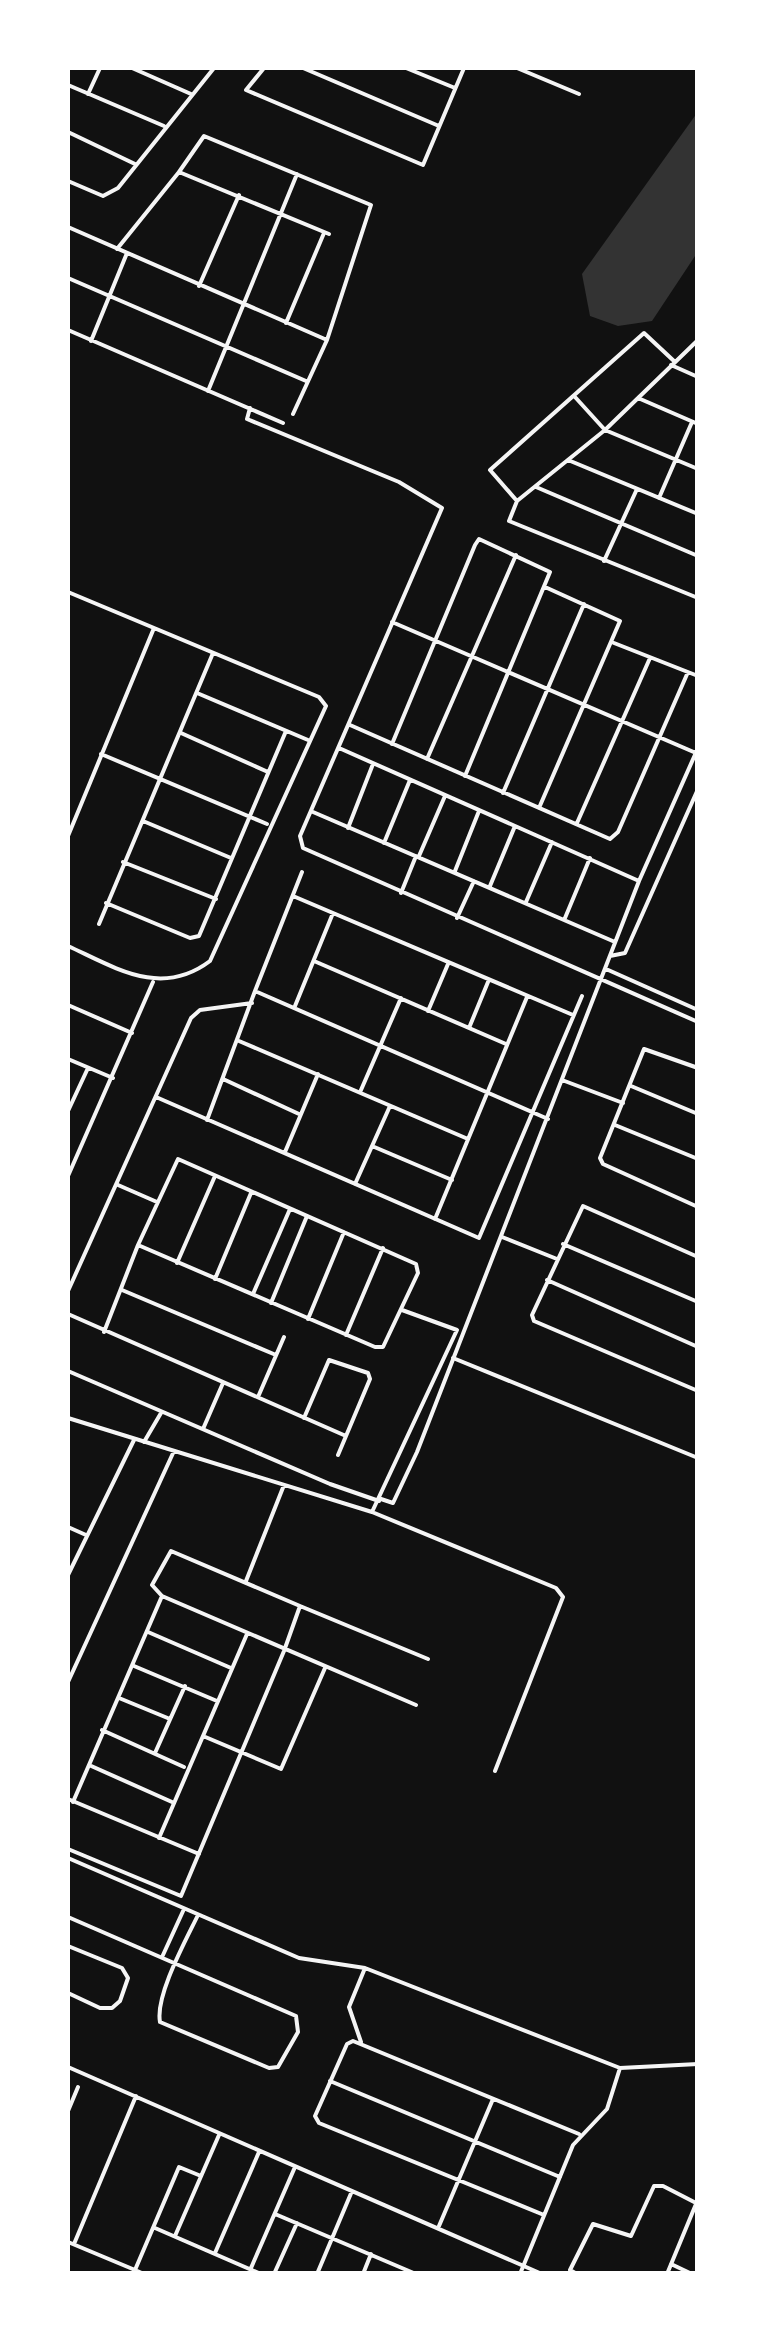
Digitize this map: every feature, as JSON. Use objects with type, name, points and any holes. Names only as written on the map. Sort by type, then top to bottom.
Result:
[{"type":"street","points":[[88,94],[100,68]]},
{"type":"street","points":[[132,68],[193,95]]},
{"type":"street","points":[[68,181],[109,196],[214,68]]},
{"type":"street","points":[[264,68],[246,90],[423,165],[464,68]]},
{"type":"street","points":[[303,68],[439,126]]},
{"type":"street","points":[[406,68],[455,88]]},
{"type":"street","points":[[517,68],[579,94]]},
{"type":"street","points":[[68,85],[166,127]]},
{"type":"street","points":[[68,132],[138,165]]},
{"type":"street","points":[[118,249],[204,136],[372,208],[327,340],[294,414]]},
{"type":"street","points":[[179,172],[327,233],[286,322]]},
{"type":"street","points":[[208,391],[297,174]]},
{"type":"street","points":[[199,286],[239,195]]},
{"type":"street","points":[[68,227],[327,340]]},
{"type":"street","points":[[91,341],[127,253]]},
{"type":"street","points":[[68,278],[308,382]]},
{"type":"street","points":[[68,330],[283,423]]},
{"type":"street","points":[[517,501],[490,470],[644,334],[673,363],[698,377]]},
{"type":"street","points":[[698,340],[605,430],[517,501],[509,522],[698,598]]},
{"type":"street","points":[[574,396],[605,430],[698,470]]},
{"type":"street","points":[[638,398],[695,423],[659,498]]},
{"type":"street","points":[[250,408],[246,419],[439,504],[436,523],[300,836],[302,848],[698,1022]]},
{"type":"street","points":[[567,460],[698,514]]},
{"type":"street","points":[[535,486],[698,556]]},
{"type":"street","points":[[604,561],[637,489]]},
{"type":"street","points":[[392,744],[477,540],[516,555],[550,570],[465,776]]},
{"type":"street","points":[[427,759],[516,555]]},
{"type":"street","points":[[539,808],[620,619],[544,587]]},
{"type":"street","points":[[68,592],[323,700],[325,712],[269,825],[210,961],[195,971],[152,982],[68,946]]},
{"type":"street","points":[[503,793],[584,603]]},
{"type":"street","points":[[68,1371],[202,1430],[394,1503],[639,881],[696,750],[392,622]]},
{"type":"street","points":[[68,836],[154,628]]},
{"type":"street","points":[[612,642],[698,676]]},
{"type":"street","points":[[99,924],[213,653]]},
{"type":"street","points":[[576,824],[650,658]]},
{"type":"street","points":[[350,725],[604,838],[615,837],[688,672]]},
{"type":"street","points":[[197,693],[309,740]]},
{"type":"street","points":[[106,903],[190,938],[199,936],[286,732]]},
{"type":"street","points":[[181,733],[268,773]]},
{"type":"street","points":[[339,748],[639,881]]},
{"type":"street","points":[[101,754],[269,825]]},
{"type":"street","points":[[348,828],[374,764]]},
{"type":"street","points":[[384,843],[410,780]]},
{"type":"street","points":[[610,956],[625,953],[698,789]]},
{"type":"street","points":[[401,893],[445,796]]},
{"type":"street","points":[[454,873],[480,810]]},
{"type":"street","points":[[312,812],[615,942]]},
{"type":"street","points":[[143,822],[232,859]]},
{"type":"street","points":[[490,888],[516,826]]},
{"type":"street","points":[[526,903],[552,842]]},
{"type":"street","points":[[565,920],[590,858]]},
{"type":"street","points":[[124,862],[216,899]]},
{"type":"street","points":[[207,1120],[302,872]]},
{"type":"street","points":[[457,918],[474,881]]},
{"type":"street","points":[[293,896],[573,1016]]},
{"type":"street","points":[[294,1008],[334,914]]},
{"type":"street","points":[[314,961],[508,1045]]},
{"type":"street","points":[[428,1010],[448,963]]},
{"type":"street","points":[[605,968],[698,1010]]},
{"type":"street","points":[[469,1028],[489,981]]},
{"type":"street","points":[[68,1178],[152,982]]},
{"type":"street","points":[[254,991],[548,1119]]},
{"type":"street","points":[[156,1097],[479,1238],[582,996]]},
{"type":"street","points":[[435,1219],[528,997]]},
{"type":"street","points":[[360,1092],[401,998]]},
{"type":"street","points":[[68,1290],[196,1013],[252,1002]]},
{"type":"street","points":[[68,1004],[132,1033]]},
{"type":"street","points":[[239,1041],[468,1139]]},
{"type":"street","points":[[698,1068],[647,1048],[600,1158],[603,1164],[698,1207]]},
{"type":"street","points":[[68,1059],[113,1078]]},
{"type":"street","points":[[68,1111],[88,1068]]},
{"type":"street","points":[[284,1154],[318,1074]]},
{"type":"street","points":[[222,1079],[300,1114]]},
{"type":"street","points":[[562,1080],[623,1104]]},
{"type":"street","points":[[630,1086],[698,1114]]},
{"type":"street","points":[[354,1186],[390,1106]]},
{"type":"street","points":[[614,1125],[698,1159]]},
{"type":"street","points":[[372,1146],[452,1180]]},
{"type":"street","points":[[104,1332],[138,1245],[178,1159],[418,1266],[402,1310],[381,1348],[138,1245]]},
{"type":"street","points":[[178,1263],[215,1176]]},
{"type":"street","points":[[118,1185],[157,1202]]},
{"type":"street","points":[[215,1279],[251,1193]]},
{"type":"street","points":[[698,1256],[585,1206],[579,1208],[547,1280],[534,1321],[698,1391]]},
{"type":"street","points":[[253,1294],[290,1209]]},
{"type":"street","points":[[271,1303],[308,1216]]},
{"type":"street","points":[[308,1319],[344,1232]]},
{"type":"street","points":[[502,1236],[557,1259]]},
{"type":"street","points":[[563,1244],[698,1302]]},
{"type":"street","points":[[346,1335],[383,1248]]},
{"type":"street","points":[[547,1280],[698,1347]]},
{"type":"street","points":[[122,1290],[276,1355]]},
{"type":"street","points":[[372,1512],[457,1330],[402,1310]]},
{"type":"street","points":[[68,1314],[346,1436]]},
{"type":"street","points":[[258,1398],[284,1337]]},
{"type":"street","points":[[453,1358],[698,1458]]},
{"type":"street","points":[[304,1418],[329,1360],[368,1372],[370,1379],[338,1455]]},
{"type":"street","points":[[202,1430],[223,1383]]},
{"type":"street","points":[[144,1442],[162,1413]]},
{"type":"street","points":[[68,1418],[372,1512],[545,1583],[563,1597],[494,1771]]},
{"type":"street","points":[[68,1575],[135,1438]]},
{"type":"street","points":[[68,1682],[174,1450]]},
{"type":"street","points":[[246,1582],[284,1485]]},
{"type":"street","points":[[68,1527],[86,1535]]},
{"type":"street","points":[[416,1705],[162,1596],[152,1585],[171,1551],[428,1659]]},
{"type":"street","points":[[162,1596],[70,1800],[200,1854]]},
{"type":"street","points":[[68,1849],[182,1896],[300,1606]]},
{"type":"street","points":[[148,1632],[231,1668]]},
{"type":"street","points":[[159,1838],[247,1634]]},
{"type":"street","points":[[132,1665],[217,1701]]},
{"type":"street","points":[[202,1736],[275,1768],[285,1765],[326,1668]]},
{"type":"street","points":[[156,1753],[185,1686]]},
{"type":"street","points":[[117,1697],[170,1719]]},
{"type":"street","points":[[102,1730],[186,1768]]},
{"type":"street","points":[[89,1765],[174,1803]]},
{"type":"street","points":[[68,1858],[312,1963],[365,1968],[620,2068],[698,2064]]},
{"type":"street","points":[[162,1957],[184,1910]]},
{"type":"street","points":[[68,1917],[176,1962],[296,2016],[298,2032],[282,2065],[269,2068],[160,2022],[159,2010],[176,1962],[198,1915]]},
{"type":"street","points":[[175,1930],[188,1935]]},
{"type":"street","points":[[68,1946],[122,1968],[128,1978],[120,2001],[112,2008],[68,1994]]},
{"type":"street","points":[[361,2042],[348,2008],[365,1968]]},
{"type":"street","points":[[544,2215],[319,2124],[314,2116],[349,2042],[361,2042],[579,2134]]},
{"type":"street","points":[[68,2067],[542,2274]]},
{"type":"street","points":[[520,2274],[579,2134],[607,2109],[620,2068]]},
{"type":"street","points":[[330,2081],[560,2177]]},
{"type":"street","points":[[68,2111],[78,2087]]},
{"type":"street","points":[[136,2096],[71,2243],[144,2274]]},
{"type":"street","points":[[439,2226],[494,2099]]},
{"type":"street","points":[[174,2237],[219,2134]]},
{"type":"street","points":[[214,2254],[259,2152]]},
{"type":"street","points":[[135,2270],[179,2167],[201,2176]]},
{"type":"street","points":[[251,2269],[295,2167]]},
{"type":"street","points":[[576,2274],[570,2270],[592,2224],[631,2236],[654,2186],[663,2186],[697,2204],[667,2274]]},
{"type":"street","points":[[317,2274],[352,2190]]},
{"type":"street","points":[[276,2214],[412,2273]]},
{"type":"street","points":[[274,2274],[297,2223]]},
{"type":"street","points":[[154,2228],[261,2274]]},
{"type":"street","points":[[363,2274],[371,2254]]},
{"type":"street","points":[[671,2264],[692,2274]]},
{"type":"shaded area","points":[[697,113],[697,253],[652,321],[618,326],[590,316],[582,274]]}]
